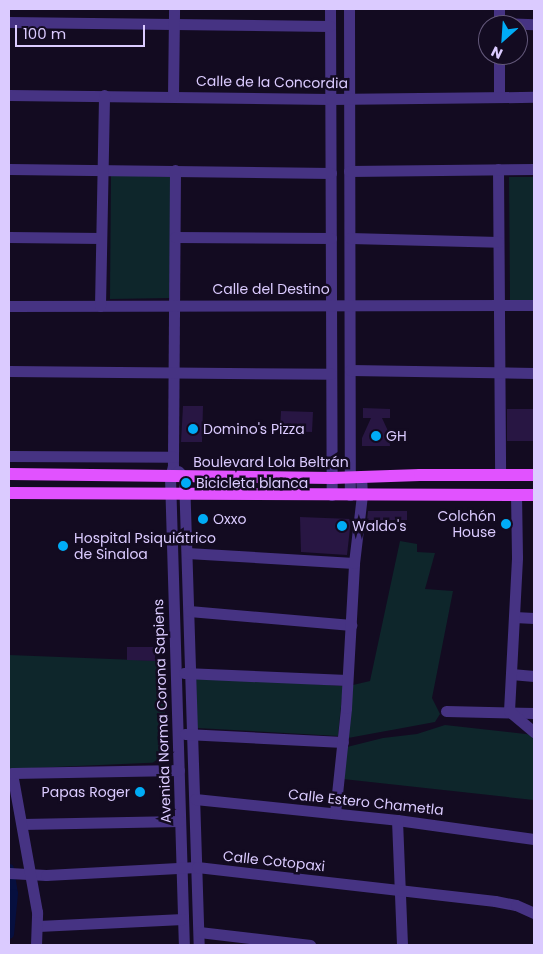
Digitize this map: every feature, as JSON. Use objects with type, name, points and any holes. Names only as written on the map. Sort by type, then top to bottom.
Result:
[{"type":"main road","name":"Boulevard Lola Beltrán","points":[[9,474],[172,467],[184,477],[332,478],[355,476],[534,475]]},
{"type":"main road","points":[[9,493],[534,495]]},
{"type":"street","points":[[173,96],[174,9]]},
{"type":"street","points":[[330,9],[332,494]]},
{"type":"street","points":[[335,813],[344,742],[356,495],[350,415],[349,9]]},
{"type":"street","points":[[9,22],[330,26]]},
{"type":"street","points":[[499,65],[499,96]]},
{"type":"street","name":"Calle de la Concordia","points":[[9,95],[330,99],[534,97]]},
{"type":"street","points":[[100,306],[104,95]]},
{"type":"street","points":[[9,169],[330,173]]},
{"type":"street","points":[[498,169],[500,475]]},
{"type":"street","points":[[349,171],[534,169]]},
{"type":"street","name":"Avenida Norma Corona Sapiens","points":[[175,170],[171,494],[184,945]]},
{"type":"street","points":[[9,237],[101,238]]},
{"type":"street","points":[[175,237],[331,238]]},
{"type":"street","points":[[350,238],[498,242]]},
{"type":"street","name":"Calle del Destino","points":[[9,306],[534,305]]},
{"type":"street","points":[[350,370],[534,373]]},
{"type":"street","points":[[9,371],[331,374]]},
{"type":"street","points":[[332,416],[350,415]]},
{"type":"street","points":[[9,456],[172,467]]},
{"type":"street","points":[[184,477],[199,945]]},
{"type":"street","points":[[508,711],[517,557],[516,496]]},
{"type":"street","points":[[187,553],[354,563]]},
{"type":"street","points":[[189,611],[351,625]]},
{"type":"street","points":[[514,617],[534,618]]},
{"type":"street","points":[[176,673],[347,680]]},
{"type":"street","points":[[511,674],[534,676]]},
{"type":"street","points":[[446,711],[534,713]]},
{"type":"street","points":[[508,711],[534,732]]},
{"type":"street","points":[[178,734],[344,742]]},
{"type":"street","points":[[36,945],[38,926],[31,875],[12,773],[179,770]]},
{"type":"street","name":"Calle Estero Chametla","points":[[195,799],[398,820],[534,839]]},
{"type":"street","points":[[398,820],[402,945]]},
{"type":"street","points":[[22,824],[180,821]]},
{"type":"street","name":"Calle Cotopaxi","points":[[9,873],[31,875],[197,867],[502,902],[534,913]]},
{"type":"street","points":[[38,926],[183,919]]},
{"type":"street","points":[[199,932],[266,943],[310,945]]},
{"type":"green space","points":[[111,175],[171,177],[171,298],[110,299]]},
{"type":"green space","points":[[509,177],[534,177],[534,300],[510,300]]},
{"type":"green space","points":[[400,541],[417,544],[417,552],[435,553],[425,589],[453,591],[432,698],[440,714],[435,722],[348,738],[353,685],[370,681]]},
{"type":"green space","points":[[9,655],[162,661],[168,762],[9,769]]},
{"type":"green space","points":[[196,677],[343,686],[338,736],[197,728]]},
{"type":"green space","points":[[445,725],[534,735],[534,800],[343,779],[347,747],[383,738],[417,734]]},
{"type":"building","points":[[183,406],[203,406],[202,442],[181,442]]},
{"type":"building","name":"GH","points":[[363,408],[390,409],[390,418],[382,418],[389,433],[390,446],[362,446],[362,438],[371,418],[363,418]]},
{"type":"building","points":[[507,409],[534,409],[534,441],[507,441]]},
{"type":"building","points":[[281,411],[313,412],[312,432],[280,431]]},
{"type":"building","points":[[368,511],[407,511],[407,520],[367,520]]},
{"type":"building","points":[[300,517],[351,519],[347,555],[301,552]]},
{"type":"building","points":[[127,647],[155,647],[155,661],[127,660]]},
{"type":"waterway","points":[[9,868],[13,893],[9,934]]},
{"type":"place","name":"Domino's Pizza","points":[[193,429]]},
{"type":"place","name":"GH","points":[[376,436]]},
{"type":"place","name":"Bicicleta blanca","points":[[186,483]]},
{"type":"place","name":"Oxxo","points":[[203,519]]},
{"type":"place","name":"Colchón House","points":[[506,524]]},
{"type":"place","name":"Waldo's","points":[[342,526]]},
{"type":"place","name":"Hospital Psiquiátrico de Sinaloa","points":[[63,546]]},
{"type":"place","name":"Papas Roger","points":[[140,792]]}]
